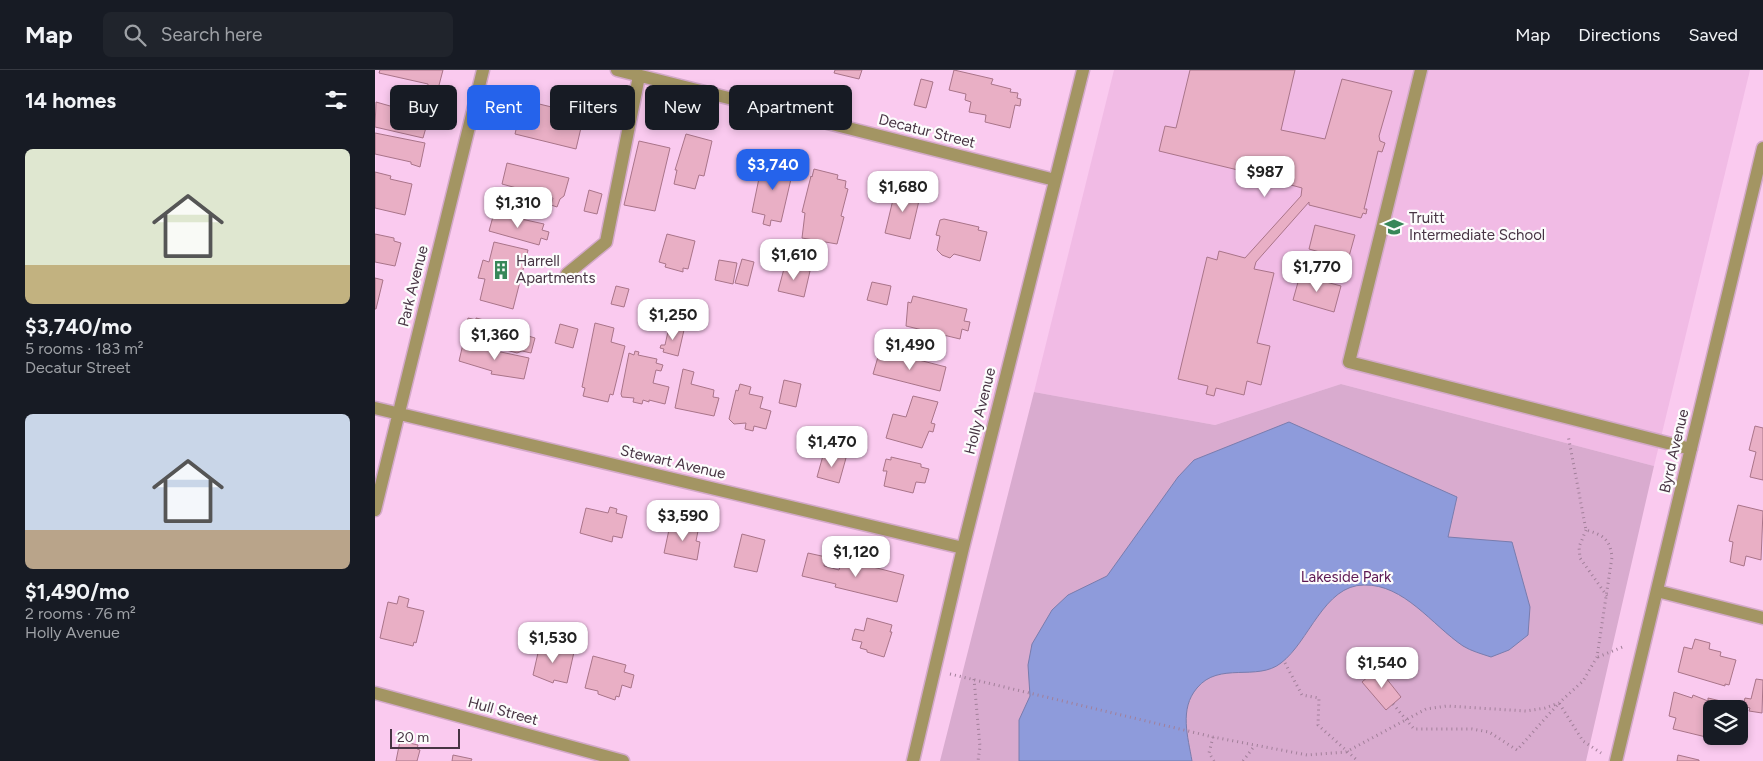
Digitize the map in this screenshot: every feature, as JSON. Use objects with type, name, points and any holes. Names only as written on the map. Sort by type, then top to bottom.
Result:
[{"type":"street","name":"Park Avenue","points":[[375,510],[397,413],[483,70]]},
{"type":"street","name":"Decatur Street","points":[[617,70],[1055,180]]},
{"type":"street","name":"Holly Avenue","points":[[913,761],[963,548],[1083,70]]},
{"type":"street","points":[[1421,70],[1349,362],[1691,449]]},
{"type":"street","points":[[567,274],[606,242],[639,76]]},
{"type":"street","name":"Byrd Avenue","points":[[1611,758],[1646,638],[1763,148]]},
{"type":"street","name":"Stewart Avenue","points":[[375,408],[963,548]]},
{"type":"street","points":[[1657,592],[1763,618]]},
{"type":"street","name":"Hull Street","points":[[375,693],[623,761]]},
{"type":"path","points":[[1564,416],[1586,530],[1579,546],[1580,558],[1607,596]]},
{"type":"path","points":[[1393,704],[1414,729],[1471,729],[1489,732],[1517,750],[1559,703],[1583,680],[1597,657],[1612,557],[1611,545],[1600,534],[1586,530]]},
{"type":"path","points":[[1597,657],[1646,638]]},
{"type":"path","points":[[1285,663],[1302,695],[1319,698],[1318,725],[1358,761]]},
{"type":"path","points":[[935,670],[1199,732],[1213,737],[1307,755],[1346,752],[1426,709],[1447,706],[1526,711],[1545,708],[1559,703]]},
{"type":"path","points":[[974,679],[980,747],[978,761]]},
{"type":"path","points":[[1559,703],[1583,741],[1611,758]]},
{"type":"path","points":[[1213,737],[1209,753],[1214,761]]},
{"type":"path","points":[[1243,761],[1255,745]]},
{"type":"shaded area","name":"Truitt Intermediate School","points":[[1114,70],[1750,70],[1654,466],[1341,384],[1215,425],[1034,392]]},
{"type":"green space","name":"Lakeside Park","points":[[1341,384],[1654,466],[1586,761],[940,761],[1034,392],[1215,425]]},
{"type":"water","points":[[1289,422],[1457,497],[1448,537],[1512,542],[1530,607],[1528,635],[1509,650],[1491,657],[1463,646],[1417,607],[1392,591],[1378,586],[1350,587],[1338,594],[1328,604],[1291,654],[1281,663],[1261,671],[1216,675],[1206,680],[1197,688],[1191,696],[1186,714],[1192,761],[1019,761],[1019,720],[1030,696],[1028,665],[1032,644],[1052,610],[1068,595],[1107,576],[1178,477],[1194,460]]},
{"type":"building","points":[[380,70],[443,70],[439,85],[428,85],[379,73]]},
{"type":"building","points":[[835,70],[862,70],[859,79],[834,73]]},
{"type":"building","points":[[954,70],[993,79],[991,84],[1011,89],[1010,92],[1018,93],[1017,98],[1021,99],[1020,106],[1015,105],[1010,128],[985,122],[986,115],[969,112],[971,102],[965,100],[966,94],[949,90]]},
{"type":"building","points":[[1190,70],[1295,70],[1281,130],[1325,139],[1342,79],[1392,91],[1379,136],[1380,141],[1385,143],[1382,152],[1378,151],[1364,209],[1367,209],[1366,214],[1363,213],[1361,218],[1309,205],[1309,202],[1256,262],[1254,269],[1274,273],[1257,343],[1270,346],[1261,385],[1247,381],[1244,395],[1216,388],[1214,396],[1206,394],[1208,386],[1178,379],[1207,257],[1217,260],[1219,251],[1245,258],[1301,196],[1302,188],[1291,185],[1292,183],[1159,151],[1165,126],[1176,128]]},
{"type":"building","points":[[921,79],[933,82],[926,108],[914,105]]},
{"type":"building","points":[[376,102],[390,106],[390,130],[425,130],[423,138],[375,127]]},
{"type":"building","points":[[540,104],[550,107],[550,130],[580,130],[576,149],[515,134],[516,130],[540,130]]},
{"type":"building","points":[[375,133],[425,143],[420,167],[411,164],[411,162],[375,154]]},
{"type":"building","points":[[686,134],[712,141],[704,176],[699,175],[695,189],[674,184],[677,170],[675,170]]},
{"type":"building","points":[[639,141],[670,148],[655,211],[624,205]]},
{"type":"building","points":[[763,159],[794,166],[781,222],[771,220],[770,226],[763,224],[765,215],[752,212]]},
{"type":"building","points":[[507,163],[569,178],[564,196],[560,199],[557,207],[551,205],[553,198],[502,184]]},
{"type":"building","points":[[814,169],[838,175],[837,179],[846,181],[845,188],[848,189],[841,216],[844,217],[837,244],[802,238],[805,213],[802,212]]},
{"type":"building","points":[[375,172],[391,176],[390,179],[412,184],[405,215],[375,208]]},
{"type":"building","points":[[896,187],[921,192],[910,239],[885,233]]},
{"type":"building","points":[[589,190],[602,194],[597,214],[584,211]]},
{"type":"building","points":[[494,213],[544,224],[542,230],[549,232],[547,240],[541,238],[539,245],[489,231]]},
{"type":"building","points":[[944,219],[979,227],[978,230],[987,232],[980,261],[954,254],[950,258],[942,255],[937,250],[940,236],[936,235],[940,220]]},
{"type":"building","points":[[1315,225],[1355,235],[1348,260],[1309,249]]},
{"type":"building","points":[[375,234],[394,238],[394,241],[401,243],[395,266],[375,262]]},
{"type":"building","points":[[667,234],[695,241],[688,269],[683,268],[683,272],[665,267],[666,264],[659,262]]},
{"type":"building","name":"Harrell Apartments","points":[[494,242],[528,250],[513,309],[480,300],[485,279],[478,278],[483,260],[489,262]]},
{"type":"building","points":[[742,259],[754,262],[748,286],[735,283]]},
{"type":"building","points":[[719,260],[737,263],[733,284],[715,280]]},
{"type":"building","points":[[785,265],[810,271],[804,297],[778,291]]},
{"type":"building","points":[[1300,275],[1341,286],[1334,312],[1293,300]]},
{"type":"building","points":[[375,278],[383,280],[376,309],[375,309]]},
{"type":"building","points":[[872,282],[891,286],[887,305],[867,300]]},
{"type":"building","points":[[616,286],[629,289],[624,307],[611,304]]},
{"type":"building","points":[[913,296],[967,309],[964,321],[970,322],[968,331],[962,329],[960,339],[906,326],[908,302],[911,303]]},
{"type":"building","points":[[468,318],[476,320],[476,318],[527,331],[525,335],[535,338],[531,353],[522,351],[517,353],[463,338]]},
{"type":"building","points":[[595,323],[614,328],[611,342],[625,346],[613,395],[610,394],[608,402],[583,396],[585,388],[582,387]]},
{"type":"building","points":[[560,324],[578,329],[573,348],[555,343]]},
{"type":"building","points":[[669,327],[684,330],[678,356],[663,352],[664,349],[660,348],[661,345],[665,345]]},
{"type":"building","points":[[463,344],[529,358],[524,379],[491,374],[492,371],[459,361]]},
{"type":"building","points":[[880,350],[946,367],[940,391],[873,374]]},
{"type":"building","points":[[635,351],[639,352],[638,355],[657,359],[656,363],[663,365],[661,371],[656,370],[653,383],[669,387],[665,404],[643,400],[642,404],[633,402],[634,398],[622,397],[629,353],[634,355]]},
{"type":"building","points":[[683,369],[694,372],[691,384],[714,390],[713,397],[719,398],[714,416],[675,408]]},
{"type":"building","points":[[784,380],[801,384],[796,407],[779,403]]},
{"type":"building","points":[[740,384],[751,387],[749,394],[763,397],[760,408],[771,411],[766,429],[754,426],[753,431],[745,429],[746,423],[734,424],[729,419],[736,390],[738,391]]},
{"type":"building","points":[[913,396],[938,402],[931,423],[935,424],[933,432],[929,431],[922,448],[886,438],[893,414],[906,417]]},
{"type":"building","points":[[1755,426],[1763,428],[1763,480],[1750,477],[1756,452],[1749,450]]},
{"type":"building","points":[[824,452],[846,458],[839,483],[817,477]]},
{"type":"building","points":[[891,457],[921,464],[921,467],[929,469],[925,483],[916,482],[913,493],[884,486],[887,471],[883,471],[886,459],[891,460]]},
{"type":"building","points":[[1738,505],[1763,511],[1761,560],[1746,556],[1744,566],[1730,562],[1733,542],[1729,541]]},
{"type":"building","points":[[610,507],[617,509],[616,513],[627,516],[622,538],[613,536],[612,542],[580,533],[586,508],[608,513]]},
{"type":"building","points":[[681,523],[688,524],[687,528],[698,531],[696,541],[700,542],[697,560],[664,553],[670,525],[680,527]]},
{"type":"building","points":[[742,534],[765,540],[757,572],[734,567]]},
{"type":"building","points":[[808,553],[826,557],[824,566],[839,570],[842,559],[904,575],[897,602],[835,587],[836,584],[802,576]]},
{"type":"building","points":[[399,596],[409,599],[407,607],[424,611],[416,643],[414,642],[413,646],[380,638],[388,602],[397,604]]},
{"type":"building","points":[[867,618],[892,625],[890,632],[892,632],[884,657],[867,652],[867,650],[860,648],[862,642],[852,640],[855,629],[864,631]]},
{"type":"building","points":[[1695,639],[1710,643],[1709,649],[1721,652],[1720,656],[1736,660],[1729,685],[1725,684],[1725,686],[1678,672],[1684,647],[1692,649]]},
{"type":"building","points":[[540,644],[574,652],[567,683],[554,680],[553,683],[533,675]]},
{"type":"building","points":[[593,656],[626,665],[624,672],[634,675],[631,688],[622,685],[619,697],[616,696],[615,700],[598,694],[598,691],[585,688]]},
{"type":"building","points":[[1378,668],[1401,697],[1386,710],[1362,682]]},
{"type":"building","points":[[1756,679],[1763,680],[1762,713],[1749,711],[1748,700],[1744,700],[1745,698],[1751,699]]},
{"type":"building","points":[[1674,692],[1692,698],[1693,695],[1706,700],[1703,700],[1703,736],[1673,729],[1676,718],[1669,716]]},
{"type":"building","points":[[400,741],[418,745],[417,749],[420,750],[417,761],[396,761]]},
{"type":"building","points":[[453,755],[472,759],[471,761],[452,761]]},
{"type":"building","points":[[1678,755],[1699,760],[1699,761],[1677,761]]},
{"type":"place","name":"Truitt Intermediate School","points":[[1394,227]]},
{"type":"place","name":"Harrell Apartments","points":[[501,270]]}]
